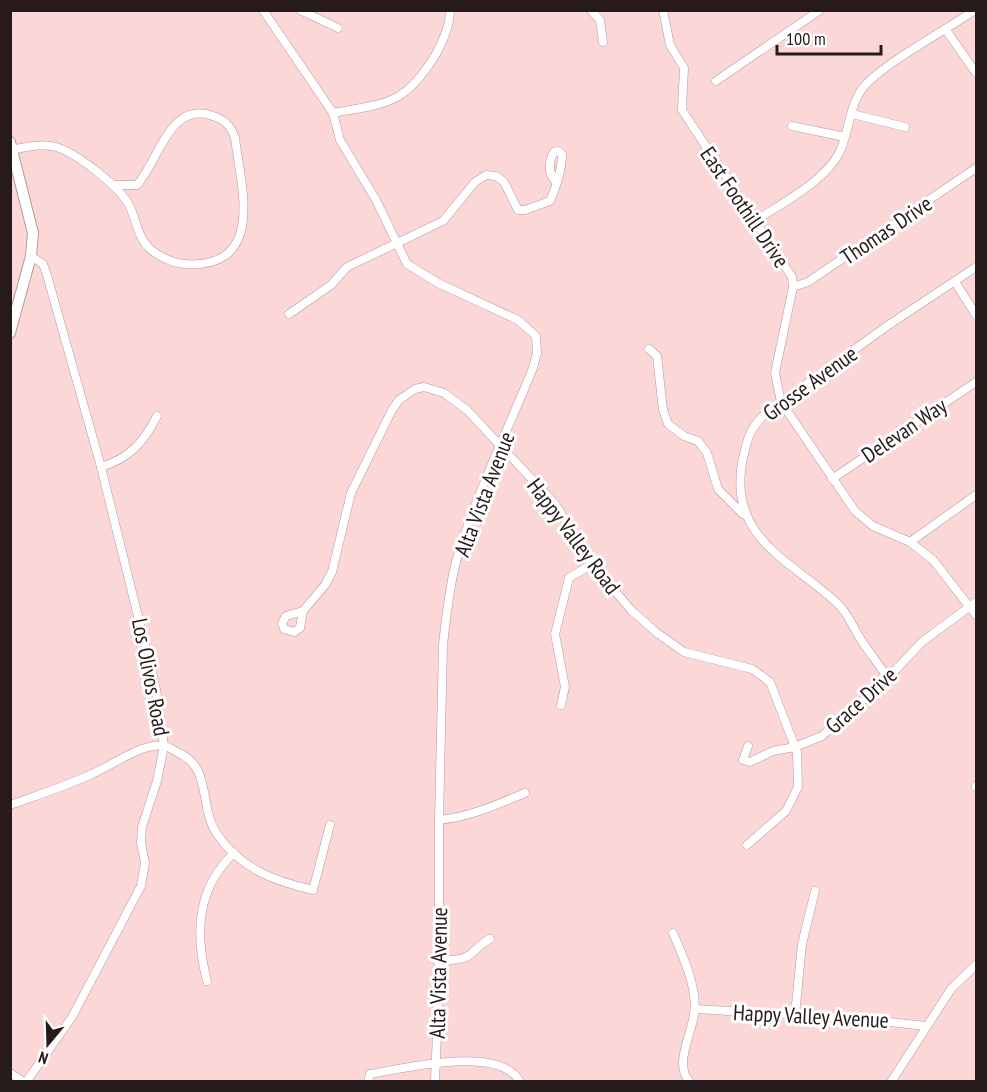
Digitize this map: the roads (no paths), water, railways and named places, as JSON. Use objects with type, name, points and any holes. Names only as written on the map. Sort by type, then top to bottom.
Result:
[{"type":"street","name":"Alta Vista Avenue","points":[[263,10],[333,113],[340,140],[376,200],[395,244],[407,264],[518,320],[536,336],[537,353],[533,368],[470,519],[456,564],[446,617],[443,645],[437,961],[439,983],[435,1082]]},
{"type":"street","points":[[300,10],[338,28]]},
{"type":"street","points":[[333,113],[381,104],[408,92],[423,75],[439,48],[446,33],[450,10]]},
{"type":"street","points":[[591,10],[600,20],[603,42]]},
{"type":"street","name":"East Foothill Drive","points":[[663,10],[670,45],[684,68],[682,110],[792,277],[794,287],[775,373],[781,402],[855,511],[873,526],[910,542],[933,560],[973,604],[976,615]]},
{"type":"street","points":[[716,81],[820,10]]},
{"type":"street","points":[[755,221],[832,165],[863,87],[975,10]]},
{"type":"street","points":[[946,30],[976,73]]},
{"type":"street","points":[[10,333],[31,256],[31,217],[11,147],[44,145],[55,147],[74,156],[112,185],[128,204],[148,246],[174,262],[184,265],[215,261],[232,250],[238,242],[244,225],[236,138],[232,129],[224,120],[200,114],[183,117],[175,122],[147,173],[137,184],[128,204]]},
{"type":"street","points":[[852,114],[905,126]]},
{"type":"street","points":[[792,126],[845,137]]},
{"type":"street","name":"Thomas Drive","points":[[794,287],[808,282],[976,168]]},
{"type":"street","points":[[289,314],[331,285],[347,267],[443,221],[475,182],[486,175],[496,176],[504,182],[518,210],[525,210],[550,201],[556,182]]},
{"type":"street","points":[[112,185],[137,184]]},
{"type":"street","name":"Los Olivos Road","points":[[25,1082],[72,1017],[141,886],[145,862],[141,843],[141,827],[157,781],[164,746],[156,689],[143,627],[101,467],[47,275],[43,264],[31,256]]},
{"type":"street","name":"Grosse Avenue","points":[[888,678],[841,607],[765,544],[746,517],[741,498],[741,480],[746,441],[752,426],[781,402],[887,326],[976,267]]},
{"type":"street","points":[[955,282],[976,315]]},
{"type":"street","points":[[649,349],[657,356],[663,410],[668,424],[684,436],[698,441],[707,453],[718,489],[746,517]]},
{"type":"street","name":"Delevan Way","points":[[832,479],[976,382]]},
{"type":"street","name":"Happy Valley Road","points":[[303,610],[325,585],[332,572],[351,493],[392,410],[408,393],[424,387],[444,393],[467,410],[556,505],[592,564],[631,610],[669,644],[696,656],[752,669],[762,674],[777,693],[795,747],[799,774],[793,800],[780,817],[747,845]]},
{"type":"street","points":[[101,467],[121,461],[136,449],[157,416]]},
{"type":"street","points":[[910,542],[976,495]]},
{"type":"street","points":[[561,705],[565,687],[555,634],[570,579],[592,564]]},
{"type":"street","name":"Grace Drive","points":[[748,746],[743,760],[750,762],[773,751],[795,747],[822,736],[888,678],[923,641],[973,604]]},
{"type":"street","points":[[10,805],[93,774],[135,752],[164,746],[188,756],[198,768],[209,816],[216,833],[248,867],[275,881],[313,890],[330,825]]},
{"type":"street","points":[[439,820],[476,813],[525,793]]},
{"type":"street","points":[[207,981],[199,950],[199,917],[216,874],[234,853]]},
{"type":"street","points":[[795,1015],[802,944],[815,891]]},
{"type":"street","points":[[673,933],[684,959],[695,1009],[682,1066],[690,1082]]},
{"type":"street","points":[[437,961],[460,959],[470,955],[481,943],[490,939]]},
{"type":"street","points":[[891,1082],[955,983],[976,965]]},
{"type":"street","name":"Happy Valley Avenue","points":[[695,1009],[886,1020],[926,1026]]},
{"type":"street","points":[[368,1082],[370,1074],[436,1062],[481,1062],[508,1070],[520,1082]]},
{"type":"street","points":[[10,1073],[25,1082]]}]
